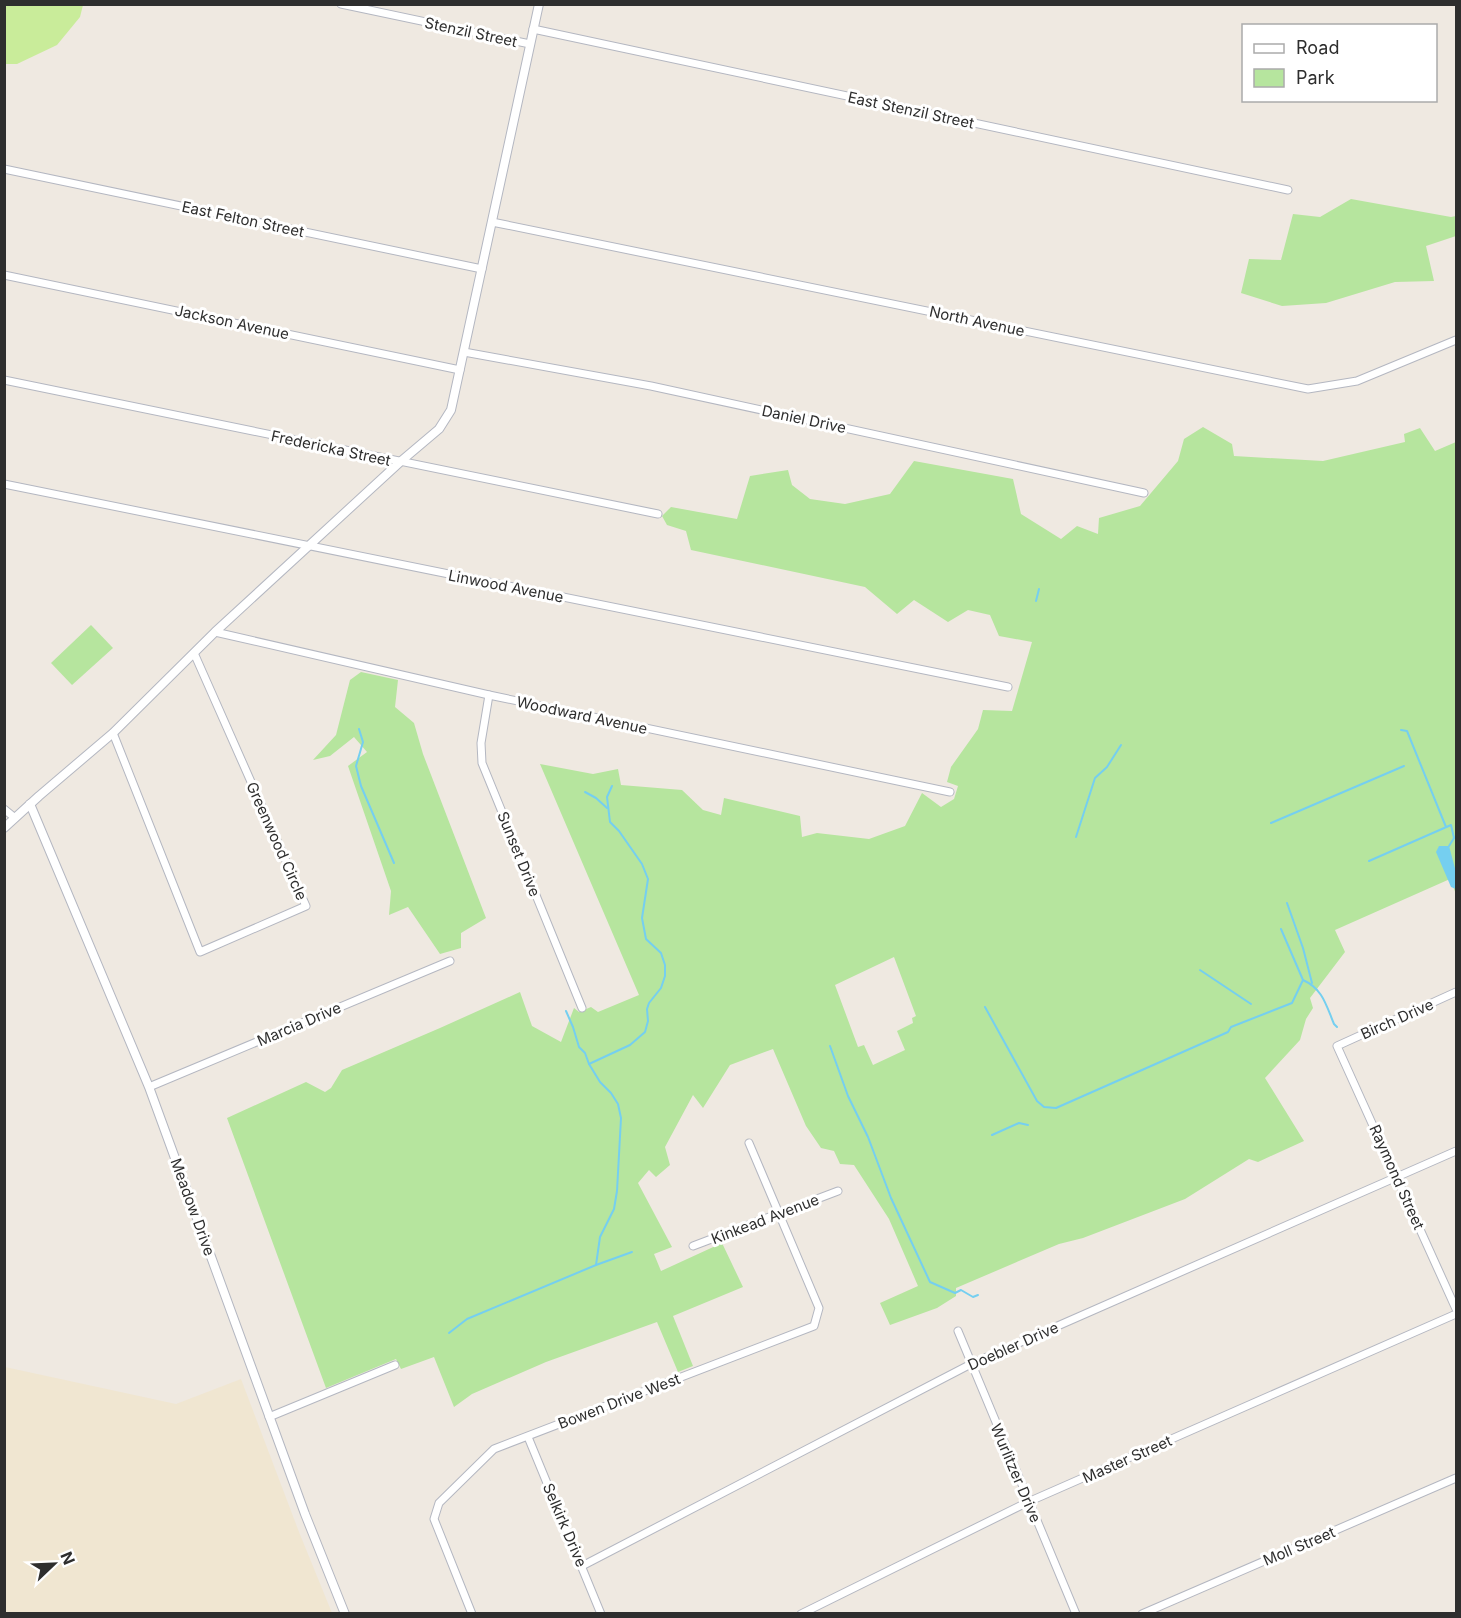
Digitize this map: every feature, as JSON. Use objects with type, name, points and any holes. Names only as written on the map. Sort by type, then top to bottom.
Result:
[{"type":"street","name":"Stenzil Street","points":[[341,4],[530,44]]},
{"type":"street","points":[[4,828],[113,733],[215,632],[399,462],[440,429],[451,410],[539,4]]},
{"type":"street","name":"East Stenzil Street","points":[[533,30],[1288,189]]},
{"type":"street","name":"East Felton Street","points":[[4,169],[482,269]]},
{"type":"street","name":"North Avenue","points":[[492,222],[1308,389],[1357,381],[1456,340]]},
{"type":"street","name":"Jackson Avenue","points":[[4,275],[460,370]]},
{"type":"street","name":"Daniel Drive","points":[[464,352],[651,386],[1144,493]]},
{"type":"street","name":"Fredericka Street","points":[[4,380],[658,514]]},
{"type":"street","name":"Linwood Avenue","points":[[4,484],[1008,687]]},
{"type":"street","name":"Woodward Avenue","points":[[215,632],[489,695],[950,792]]},
{"type":"street","name":"Greenwood Circle","points":[[113,733],[200,952],[306,906],[194,653]]},
{"type":"street","name":"Sunset Drive","points":[[489,695],[481,743],[482,763],[582,1008]]},
{"type":"street","name":"Meadow Drive","points":[[30,804],[149,1087],[269,1418],[345,1614]]},
{"type":"street","points":[[4,808],[15,818]]},
{"type":"street","name":"Marcia Drive","points":[[149,1087],[450,961]]},
{"type":"street","name":"Birch Drive","points":[[1337,1046],[1456,992]]},
{"type":"street","name":"Raymond Street","points":[[1337,1046],[1456,1309]]},
{"type":"street","points":[[748,1143],[779,1214]]},
{"type":"street","name":"Doebler Drive","points":[[582,1566],[971,1364],[1456,1152]]},
{"type":"street","name":"Kinkead Avenue","points":[[693,1246],[838,1191]]},
{"type":"street","name":"Bowen Drive West","points":[[472,1614],[434,1519],[439,1503],[494,1449],[814,1326],[819,1308],[779,1214]]},
{"type":"street","name":"Master Street","points":[[801,1614],[1028,1502],[1456,1314]]},
{"type":"street","name":"Wurlitzer Drive","points":[[958,1331],[1076,1614]]},
{"type":"street","points":[[269,1418],[395,1365]]},
{"type":"street","name":"Selkirk Drive","points":[[528,1437],[601,1614]]},
{"type":"street","name":"Moll Street","points":[[1142,1614],[1456,1478]]},
{"type":"shaded area","points":[[5,1367],[176,1404],[241,1379],[332,1613],[5,1613]]},
{"type":"green space","points":[[4,5],[83,5],[80,17],[57,45],[17,64],[5,64]]},
{"type":"green space","points":[[1351,199],[1456,216],[1456,236],[1426,246],[1434,281],[1395,282],[1326,303],[1282,306],[1241,293],[1249,259],[1281,260],[1293,214],[1320,217]]},
{"type":"green space","points":[[1203,427],[1232,444],[1234,456],[1323,461],[1405,442],[1404,434],[1420,428],[1435,451],[1456,442],[1456,894],[1450,879],[1335,930],[1345,952],[1310,998],[1313,1008],[1306,1019],[1300,1040],[1265,1078],[1304,1141],[1258,1162],[1249,1159],[1185,1199],[1083,1238],[1059,1244],[956,1288],[956,1296],[937,1308],[890,1325],[880,1303],[918,1286],[889,1219],[854,1165],[840,1164],[834,1151],[821,1148],[806,1126],[773,1049],[730,1065],[703,1108],[693,1095],[665,1147],[670,1165],[656,1177],[649,1170],[638,1183],[672,1247],[654,1254],[661,1271],[722,1243],[743,1287],[673,1316],[693,1366],[678,1372],[657,1322],[546,1362],[472,1394],[454,1407],[434,1357],[401,1369],[396,1359],[326,1388],[227,1118],[306,1082],[325,1092],[331,1088],[342,1070],[520,992],[532,1026],[561,1042],[574,1008],[579,1012],[591,1007],[598,1012],[639,995],[540,764],[593,774],[618,769],[621,785],[682,790],[703,810],[721,815],[724,798],[800,816],[802,837],[817,833],[869,839],[905,826],[922,793],[941,807],[954,799],[958,786],[947,782],[951,767],[978,729],[983,710],[1012,711],[1032,642],[999,636],[990,615],[968,610],[948,622],[914,600],[897,614],[865,587],[691,550],[686,531],[667,525],[662,516],[671,507],[737,519],[750,476],[788,470],[792,485],[810,499],[845,504],[890,494],[914,461],[1013,479],[1021,514],[1061,539],[1077,526],[1098,534],[1099,518],[1140,506],[1178,461],[1184,439]],"holes":[[[894,957],[916,1016],[912,1018],[913,1023],[897,1031],[905,1050],[873,1065],[864,1045],[858,1047],[835,985]]]},
{"type":"green space","points":[[91,625],[113,648],[72,685],[51,663]]},
{"type":"green space","points":[[361,672],[398,680],[395,707],[414,723],[423,754],[486,918],[461,933],[461,948],[440,954],[408,907],[389,915],[391,891],[348,766],[367,752],[354,737],[330,756],[313,760],[336,735],[350,680]]},
{"type":"water","points":[[1439,846],[1449,846],[1456,872],[1456,889],[1451,887],[1436,852]]},
{"type":"waterway","points":[[1036,601],[1039,589]]},
{"type":"waterway","points":[[359,729],[363,742],[356,766],[361,786],[394,863]]},
{"type":"waterway","points":[[1401,730],[1407,731],[1446,827]]},
{"type":"waterway","points":[[1076,837],[1095,778],[1107,767],[1121,745]]},
{"type":"waterway","points":[[1271,823],[1404,766]]},
{"type":"waterway","points":[[589,1064],[630,1045],[645,1032],[649,1003],[661,988],[665,976],[665,965],[661,953],[646,939],[642,918],[648,879],[642,864],[610,822],[607,797],[612,786]]},
{"type":"waterway","points":[[585,792],[607,808]]},
{"type":"waterway","points":[[1369,861],[1451,825],[1454,838],[1456,837]]},
{"type":"waterway","points":[[1449,846],[1454,838]]},
{"type":"waterway","points":[[1287,903],[1303,948],[1312,983]]},
{"type":"waterway","points":[[1281,929],[1303,980],[1319,993],[1337,1027]]},
{"type":"waterway","points":[[1200,970],[1251,1004]]},
{"type":"waterway","points":[[985,1007],[1037,1101],[1044,1107],[1056,1108],[1228,1032],[1231,1027],[1292,1003],[1303,980]]},
{"type":"waterway","points":[[566,1011],[579,1047],[585,1053],[600,1082],[618,1104],[621,1118],[614,1209],[600,1237],[596,1265]]},
{"type":"waterway","points":[[830,1046],[848,1096],[868,1137],[891,1198],[930,1282],[955,1293],[961,1290],[973,1297],[978,1295]]},
{"type":"waterway","points":[[992,1135],[1019,1123],[1028,1125]]},
{"type":"waterway","points":[[449,1333],[467,1319],[632,1252]]}]
